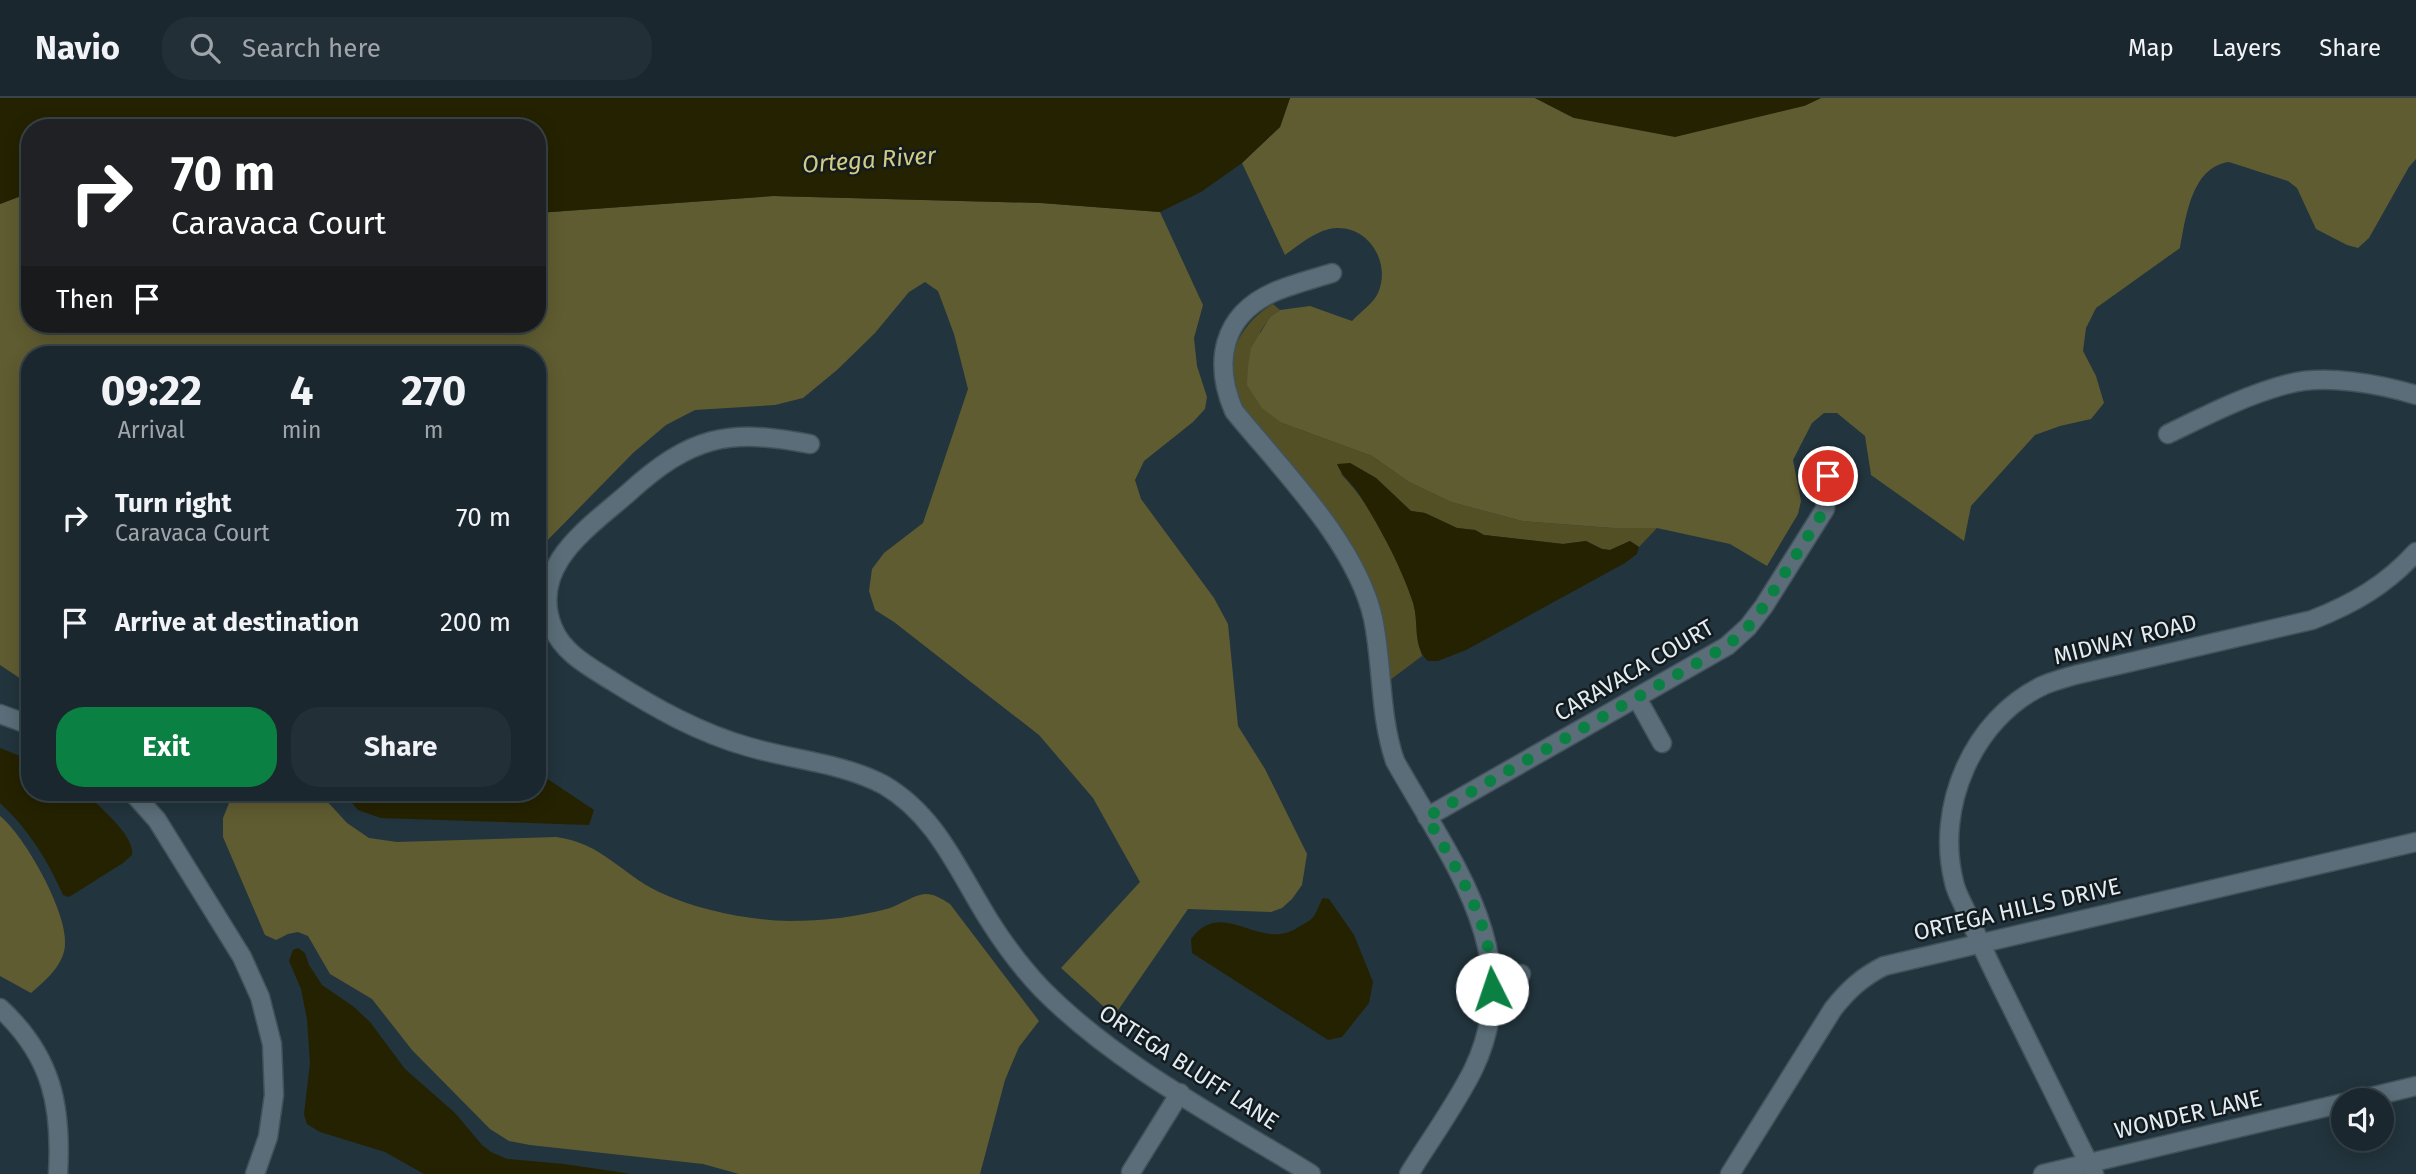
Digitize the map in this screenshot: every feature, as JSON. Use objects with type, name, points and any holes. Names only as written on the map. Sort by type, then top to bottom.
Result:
[{"type":"street","points":[[1332,273],[1275,292],[1250,306],[1236,323],[1225,345],[1222,365],[1224,388],[1234,411],[1331,530],[1350,560],[1364,590],[1373,617],[1387,737],[1395,761],[1469,893],[1488,942],[1493,974],[1485,1035],[1473,1069],[1409,1174]]},
{"type":"street","points":[[2168,433],[2226,406],[2289,384],[2339,381],[2398,389],[2416,395]]},
{"type":"street","name":"ORTEGA BLUFF LANE","points":[[546,592],[556,563],[568,547],[667,460],[697,445],[727,438],[767,436],[810,444]]},
{"type":"street","name":"CARAVACA COURT","points":[[1427,817],[1727,646],[1748,627],[1764,606],[1825,509],[1828,476]]},
{"type":"street","name":"MIDWAY ROAD","points":[[2091,1168],[1979,943],[1954,884],[1949,853],[1950,825],[1955,796],[1964,769],[1997,721],[2018,702],[2044,685],[2075,675],[2322,616],[2343,608],[2372,591],[2399,570],[2416,552]]},
{"type":"street","name":"ORTEGA BLUFF LANE","points":[[546,614],[565,648],[661,712],[706,733],[749,747],[853,772],[883,785],[908,803],[929,822],[944,843],[995,930],[1040,987],[1080,1025],[1180,1093],[1311,1174]]},
{"type":"street","points":[[1637,698],[1662,743]]},
{"type":"street","points":[[0,714],[21,722]]},
{"type":"street","points":[[140,801],[157,820],[235,946],[260,997],[272,1044],[274,1095],[268,1137],[255,1174]]},
{"type":"street","name":"ORTEGA HILLS DRIVE","points":[[1730,1174],[1833,1009],[1866,975],[1884,966],[2416,842]]},
{"type":"street","points":[[1493,974],[1521,974]]},
{"type":"street","points":[[0,1009],[15,1022],[34,1048],[50,1081],[58,1111],[58,1174]]},
{"type":"street","points":[[2394,1091],[2416,1086]]},
{"type":"street","points":[[1131,1172],[1180,1093]]},
{"type":"street","name":"WONDER LANE","points":[[2043,1174],[2091,1168],[2331,1106]]},
{"type":"shaded area","points":[[1290,98],[1535,98],[1574,118],[1804,106],[1821,98],[2416,98],[2416,159],[2369,238],[2358,248],[2316,229],[2297,188],[2288,181],[2229,162],[2216,166],[2198,183],[2188,209],[2180,248],[2096,308],[2086,328],[2083,351],[2096,376],[2104,403],[2091,419],[2035,435],[1971,506],[1964,541],[1871,475],[1865,436],[1837,413],[1824,413],[1812,423],[1793,460],[1801,501],[1798,514],[1767,566],[1730,544],[1657,528],[1613,528],[1522,521],[1451,502],[1409,482],[1372,456],[1282,423],[1262,408],[1247,385],[1248,367],[1251,348],[1270,317],[1280,310],[1310,306],[1352,321],[1376,297],[1381,282],[1382,270],[1375,249],[1368,240],[1349,229],[1323,231],[1285,255],[1242,163],[1280,127]]},
{"type":"shaded area","points":[[21,196],[21,333],[546,333],[546,212],[773,196],[1041,203],[1160,212],[1203,305],[1194,338],[1197,366],[1207,397],[1205,409],[1193,422],[1144,461],[1135,480],[1141,499],[1214,598],[1228,624],[1238,726],[1265,769],[1307,854],[1302,885],[1282,908],[1271,912],[1188,909],[1114,1016],[1061,968],[1140,882],[1093,798],[1039,735],[875,610],[869,591],[872,569],[884,553],[923,523],[968,389],[954,334],[938,291],[925,282],[909,292],[875,333],[803,398],[775,405],[695,410],[666,425],[633,453],[546,542],[546,346],[21,346],[21,679],[0,665],[0,204]]},
{"type":"shaded area","points":[[1273,304],[1280,310],[1270,317],[1260,332],[1282,423],[1372,456],[1409,482],[1451,502],[1522,521],[1613,528],[1657,528],[1639,547],[1630,541],[1610,550],[1586,541],[1563,544],[1484,535],[1475,530],[1457,528],[1425,513],[1411,511],[1376,478],[1350,463],[1341,474],[1364,501],[1384,534],[1401,568],[1415,608],[1422,656],[1390,680],[1381,613],[1368,575],[1329,515],[1250,417],[1235,389],[1232,376],[1234,351],[1245,329]]},
{"type":"shaded area","points":[[230,801],[327,801],[347,823],[369,838],[397,842],[556,837],[572,840],[599,852],[659,892],[706,909],[756,919],[789,921],[865,914],[929,894],[950,904],[1039,1021],[1019,1047],[1005,1080],[980,1174],[739,1174],[703,1164],[509,1141],[490,1129],[412,1050],[372,999],[330,974],[308,936],[298,932],[276,940],[265,935],[223,837],[223,818]]},
{"type":"shaded area","points":[[0,816],[21,840],[43,876],[60,914],[64,931],[65,945],[61,959],[53,972],[31,993],[0,976]]},
{"type":"water","name":"Ortega River","points":[[0,98],[1290,98],[1280,127],[1242,163],[1201,192],[1160,212],[1041,203],[773,196],[546,212],[546,119],[21,119],[21,196],[0,204]]},
{"type":"water","points":[[1535,98],[1821,98],[1804,106],[1675,137],[1574,118]]},
{"type":"water","points":[[1350,463],[1376,478],[1411,511],[1425,513],[1457,528],[1475,530],[1484,535],[1563,544],[1586,541],[1610,550],[1630,541],[1639,547],[1637,554],[1466,650],[1438,661],[1428,661],[1419,648],[1414,608],[1395,559],[1359,494],[1337,464]]},
{"type":"water","points":[[0,748],[21,756],[21,801],[94,801],[123,832],[132,848],[132,855],[69,897],[63,895],[36,846],[20,823],[0,803]]},
{"type":"water","points":[[546,778],[594,810],[589,825],[381,818],[358,810],[351,801],[546,801]]},
{"type":"water","points":[[1323,898],[1329,899],[1354,935],[1373,982],[1369,1003],[1342,1037],[1328,1040],[1192,953],[1191,939],[1204,927],[1216,922],[1271,934],[1285,933],[1312,918]]},
{"type":"water","points":[[298,948],[305,953],[322,985],[354,1007],[370,1022],[405,1069],[455,1113],[491,1152],[507,1159],[632,1174],[424,1174],[385,1152],[320,1132],[307,1124],[304,1114],[310,1063],[307,1019],[301,989],[289,961],[293,950]]},
{"type":"route","points":[[1492,989],[1493,974],[1488,942],[1469,893],[1427,817],[1727,646],[1748,627],[1764,606],[1825,509],[1828,476]]}]
